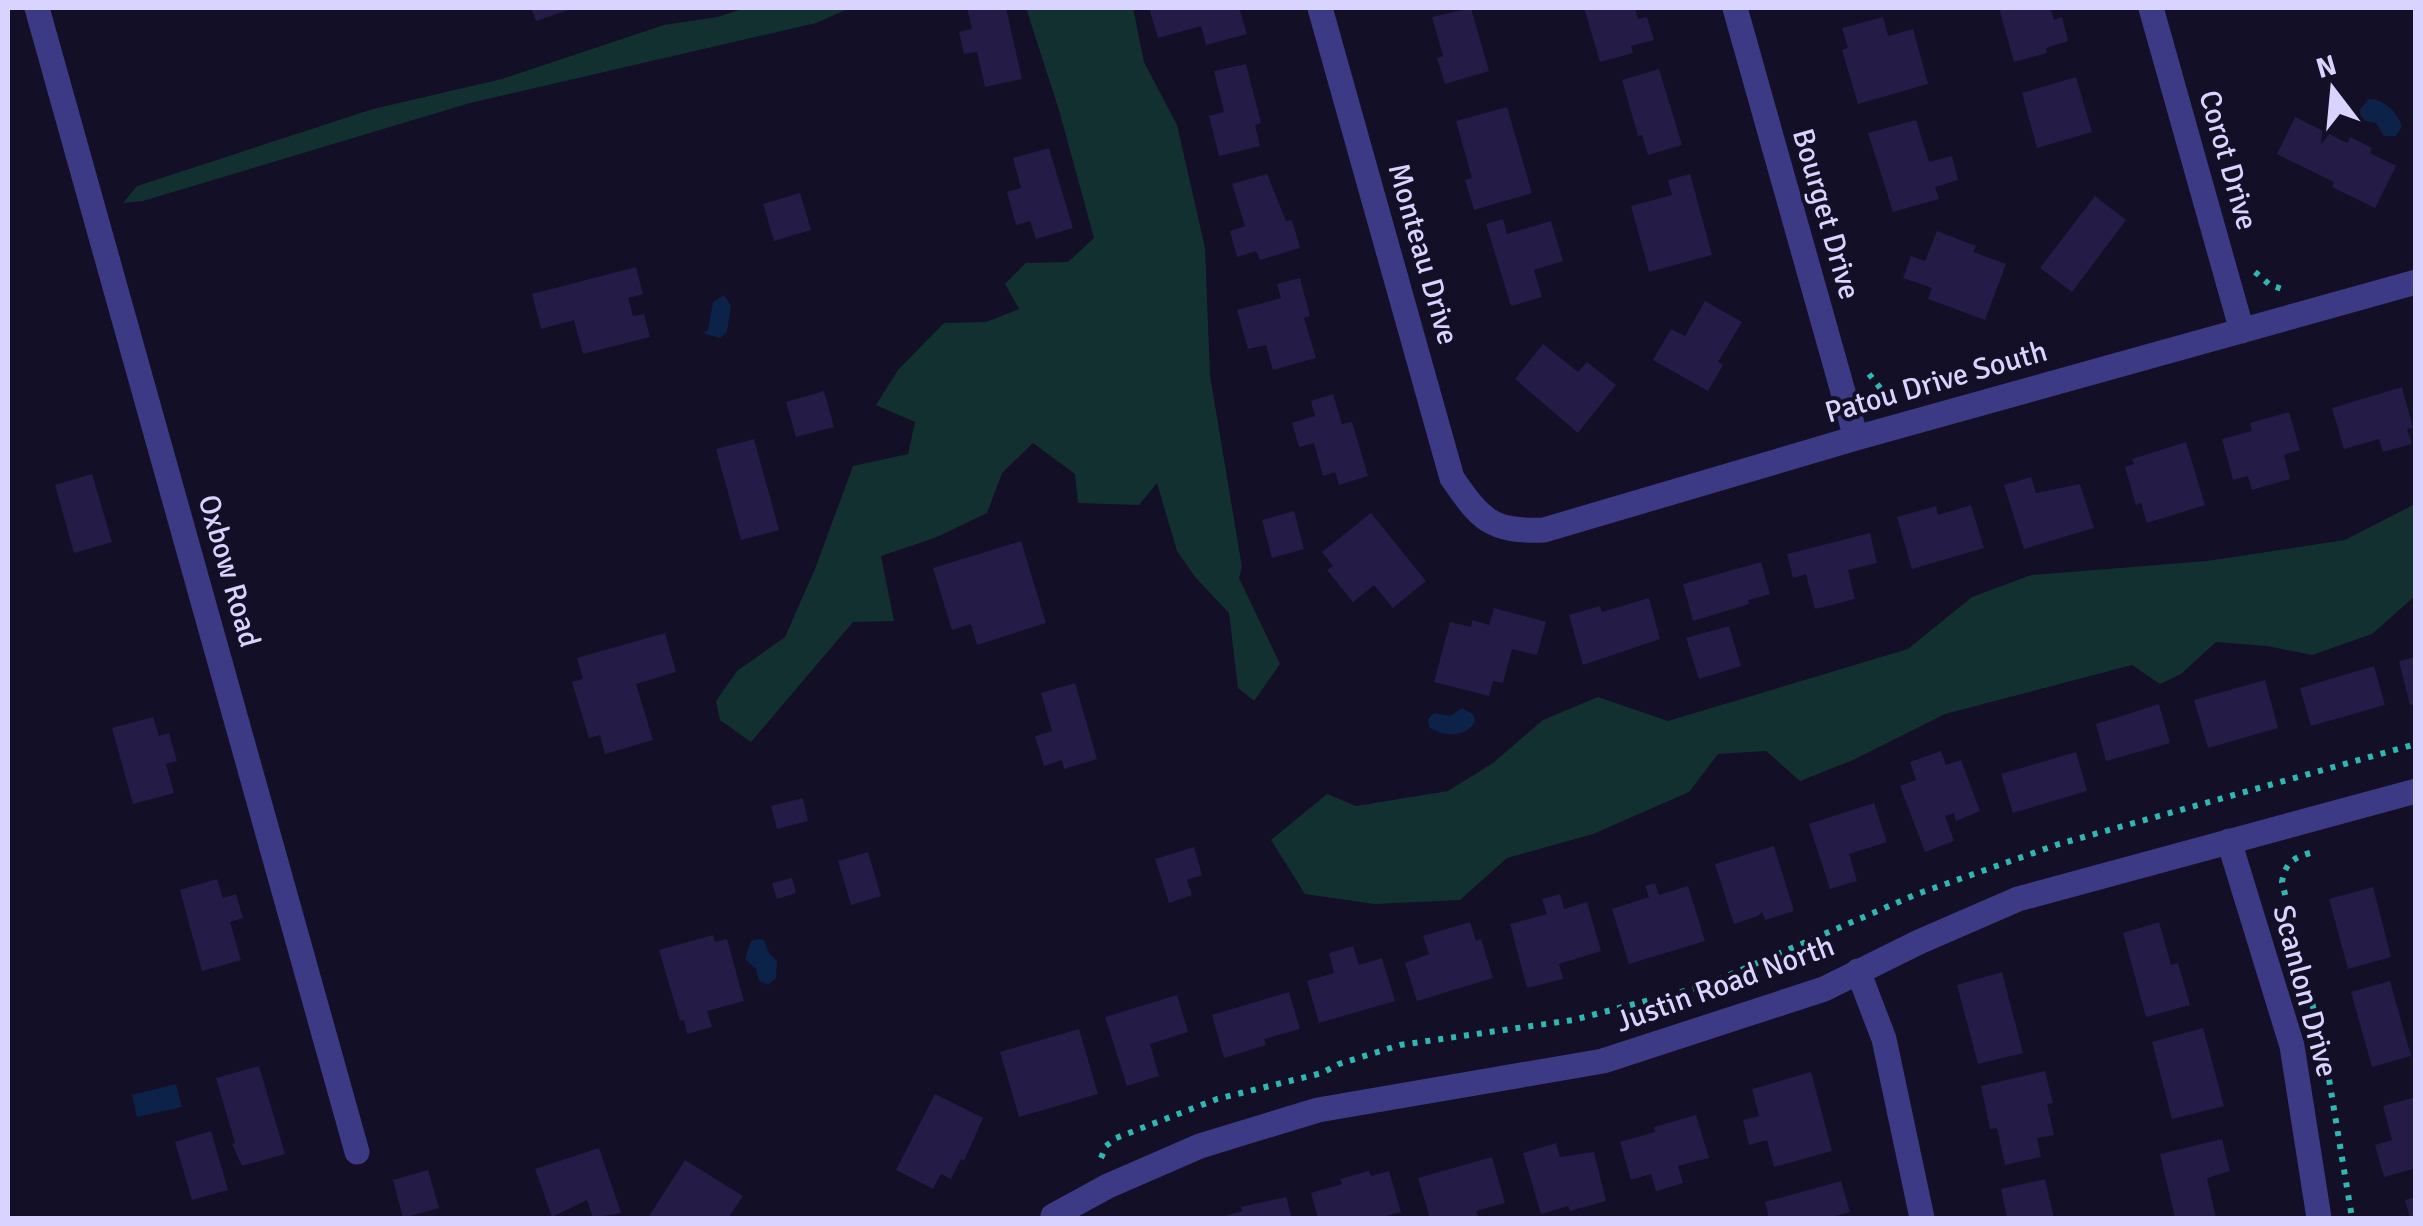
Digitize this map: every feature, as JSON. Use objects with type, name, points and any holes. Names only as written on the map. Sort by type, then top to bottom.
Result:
[{"type":"street","name":"Oxbow Road","points":[[37,8],[357,1152]]},
{"type":"street","name":"Monteau Drive","points":[[1320,8],[1452,478],[1476,513]]},
{"type":"street","name":"Bourget Drive","points":[[1735,8],[1856,438]]},
{"type":"street","name":"Corot Drive","points":[[2151,8],[2242,331]]},
{"type":"street","name":"Patou Drive South","points":[[1476,513],[1515,531],[1544,530],[1856,438],[2416,282]]},
{"type":"street","name":"Justin Road North","points":[[1053,1216],[1108,1186],[1200,1146],[1318,1110],[1604,1062],[1824,989],[2018,899],[2416,790]]},
{"type":"street","name":"Scanlon Drive","points":[[2229,840],[2292,1046],[2320,1218]]},
{"type":"street","points":[[1858,971],[1884,1039],[1922,1218]]},
{"type":"path","points":[[2250,262],[2270,285],[2284,290]]},
{"type":"path","points":[[1866,363],[1877,385],[1885,394],[1897,398]]},
{"type":"path","points":[[1108,1186],[1100,1162],[1106,1146],[1116,1138],[1217,1099],[1322,1073],[1400,1045],[1572,1020],[1657,1000],[1769,960],[1917,894],[2059,844],[2416,744]]},
{"type":"path","points":[[2316,1017],[2282,882],[2284,868],[2292,860],[2324,849]]},
{"type":"path","points":[[2325,1054],[2352,1218]]},
{"type":"green space","points":[[746,8],[850,8],[816,23],[470,103],[143,201],[123,203],[137,186],[373,109],[502,79],[664,25]]},
{"type":"green space","points":[[1026,8],[1133,8],[1144,62],[1177,125],[1205,248],[1210,375],[1242,567],[1239,578],[1280,664],[1254,701],[1238,688],[1229,613],[1177,551],[1157,483],[1139,505],[1078,503],[1075,474],[1033,443],[1002,473],[987,513],[937,537],[881,556],[894,621],[853,622],[751,742],[720,720],[716,701],[737,671],[785,637],[853,466],[908,454],[915,422],[876,405],[898,370],[944,323],[986,322],[1019,309],[1005,284],[1026,263],[1068,262],[1094,238]]},
{"type":"green space","points":[[2415,504],[2415,596],[2372,634],[2312,655],[2216,642],[2181,674],[2160,684],[2132,665],[1945,714],[1853,760],[1800,781],[1766,751],[1718,754],[1689,792],[1593,834],[1507,858],[1460,900],[1375,904],[1305,894],[1271,840],[1327,794],[1356,806],[1448,791],[1493,763],[1543,720],[1598,697],[1668,721],[1908,649],[1972,597],[2031,575],[2207,561],[2345,540]]},
{"type":"water","points":[[2369,99],[2385,104],[2397,116],[2402,126],[2396,136],[2384,136],[2376,123],[2361,120],[2360,109]]},
{"type":"water","points":[[724,295],[731,305],[727,332],[720,338],[702,333],[708,330],[713,302]]},
{"type":"water","points":[[1462,708],[1473,714],[1475,722],[1465,731],[1447,734],[1429,727],[1428,719],[1434,713],[1450,716]]},
{"type":"water","points":[[764,940],[777,961],[776,978],[768,985],[759,981],[756,969],[745,959],[751,941]]},
{"type":"water","points":[[176,1084],[182,1107],[137,1117],[132,1095]]},
{"type":"building","points":[[531,8],[574,8],[536,21]]},
{"type":"building","points":[[967,8],[1006,8],[1022,79],[985,87],[977,52],[964,54],[959,32],[972,29]]},
{"type":"building","points":[[1149,8],[1239,8],[1247,34],[1206,45],[1201,26],[1158,38]]},
{"type":"building","points":[[1471,8],[1489,71],[1445,84],[1437,58],[1443,56],[1432,17]]},
{"type":"building","points":[[1584,8],[1635,8],[1638,19],[1647,17],[1654,40],[1631,46],[1633,53],[1600,62]]},
{"type":"building","points":[[1999,8],[2050,8],[2054,20],[2062,17],[2068,41],[2046,48],[2047,53],[2014,62]]},
{"type":"building","points":[[1883,17],[1888,36],[1913,29],[1928,84],[1858,104],[1842,50],[1848,48],[1842,28]]},
{"type":"building","points":[[1246,64],[1261,123],[1255,125],[1260,146],[1219,156],[1209,116],[1224,112],[1214,71]]},
{"type":"building","points":[[1659,69],[1682,145],[1648,155],[1642,135],[1638,136],[1622,80]]},
{"type":"building","points":[[2076,77],[2092,132],[2037,148],[2022,93]]},
{"type":"building","points":[[1507,107],[1532,193],[1474,210],[1465,180],[1472,178],[1456,121]]},
{"type":"building","points":[[2295,117],[2347,143],[2350,137],[2396,166],[2375,208],[2277,154]]},
{"type":"building","points":[[1916,120],[1929,162],[1952,156],[1958,180],[1935,187],[1939,199],[1893,212],[1868,133]]},
{"type":"building","points":[[1049,148],[1073,228],[1036,239],[1030,221],[1016,225],[1007,192],[1021,188],[1013,158]]},
{"type":"building","points":[[1267,174],[1286,221],[1292,220],[1300,248],[1260,260],[1256,251],[1237,257],[1230,231],[1245,226],[1232,184]]},
{"type":"building","points":[[1690,174],[1712,255],[1649,272],[1631,206],[1672,195],[1668,180]]},
{"type":"building","points":[[800,193],[811,230],[774,241],[763,204]]},
{"type":"building","points":[[2095,196],[2126,220],[2072,292],[2040,268]]},
{"type":"building","points":[[1503,219],[1507,234],[1551,221],[1563,261],[1534,270],[1542,297],[1511,306],[1486,224]]},
{"type":"building","points":[[1937,231],[1976,246],[1973,252],[2006,264],[1985,320],[1928,299],[1932,288],[1903,278],[1911,256],[1925,261]]},
{"type":"building","points":[[636,267],[643,294],[628,298],[633,316],[644,314],[650,337],[583,354],[574,320],[541,329],[532,294]]},
{"type":"building","points":[[1300,278],[1310,316],[1304,318],[1316,358],[1273,370],[1266,345],[1248,349],[1237,310],[1281,298],[1277,284]]},
{"type":"building","points":[[1705,301],[1742,322],[1718,362],[1723,365],[1708,391],[1653,360],[1671,329],[1685,336]]},
{"type":"building","points":[[1543,344],[1578,372],[1587,362],[1616,385],[1578,433],[1515,379]]},
{"type":"building","points":[[2402,387],[2413,428],[2407,429],[2412,444],[2383,452],[2379,439],[2344,449],[2332,408]]},
{"type":"building","points":[[824,391],[834,427],[796,437],[786,402]]},
{"type":"building","points":[[1333,394],[1342,424],[1352,422],[1368,476],[1339,485],[1335,472],[1323,476],[1314,443],[1299,447],[1292,423],[1315,416],[1311,401]]},
{"type":"building","points":[[2289,412],[2300,450],[2284,455],[2290,479],[2252,490],[2248,476],[2233,480],[2222,439],[2252,431],[2250,423]]},
{"type":"building","points":[[754,439],[779,530],[741,540],[716,449]]},
{"type":"building","points":[[2186,442],[2205,505],[2147,523],[2141,503],[2136,505],[2125,467],[2134,464],[2132,459]]},
{"type":"building","points":[[92,474],[112,542],[74,553],[55,485]]},
{"type":"building","points":[[2031,477],[2036,493],[2080,484],[2094,528],[2024,549],[2004,485]]},
{"type":"building","points":[[1971,505],[1984,548],[1912,569],[1897,517],[1936,506],[1938,515]]},
{"type":"building","points":[[1294,511],[1304,549],[1272,558],[1262,520]]},
{"type":"building","points":[[1371,513],[1426,581],[1393,608],[1374,585],[1353,602],[1327,570],[1333,566],[1322,552]]},
{"type":"building","points":[[1870,533],[1877,563],[1848,570],[1855,599],[1815,609],[1806,574],[1793,578],[1787,554]]},
{"type":"building","points":[[1021,541],[1046,623],[977,645],[971,624],[952,630],[933,568]]},
{"type":"building","points":[[1761,562],[1770,594],[1693,621],[1683,584]]},
{"type":"building","points":[[1649,598],[1660,639],[1583,665],[1569,615],[1600,606],[1602,612]]},
{"type":"building","points":[[1494,608],[1546,622],[1537,655],[1512,649],[1503,683],[1493,681],[1489,696],[1434,682],[1450,622],[1471,627],[1472,620],[1489,625]]},
{"type":"building","points":[[1729,626],[1741,666],[1699,679],[1686,638]]},
{"type":"building","points":[[665,633],[676,672],[636,684],[653,740],[605,754],[600,735],[589,738],[572,682],[583,679],[577,658]]},
{"type":"building","points":[[2416,657],[2416,704],[2410,705],[2399,661]]},
{"type":"building","points":[[2374,666],[2385,705],[2311,726],[2300,688]]},
{"type":"building","points":[[2265,680],[2278,728],[2208,748],[2194,700]]},
{"type":"building","points":[[1075,683],[1097,759],[1064,769],[1062,760],[1044,766],[1035,736],[1052,731],[1041,693]]},
{"type":"building","points":[[2159,704],[2170,743],[2106,761],[2096,724]]},
{"type":"building","points":[[153,717],[159,736],[169,733],[177,761],[166,764],[174,793],[133,804],[112,728]]},
{"type":"building","points":[[1941,751],[1946,765],[1961,760],[1980,811],[1956,821],[1954,813],[1945,816],[1954,841],[1925,852],[1900,786],[1916,780],[1910,762]]},
{"type":"building","points":[[2076,752],[2087,791],[2013,813],[2001,774]]},
{"type":"building","points":[[803,798],[808,821],[777,829],[771,806]]},
{"type":"building","points":[[1874,803],[1887,842],[1849,854],[1857,881],[1830,889],[1809,824]]},
{"type":"building","points":[[1774,846],[1794,911],[1765,920],[1762,912],[1734,924],[1715,864]]},
{"type":"building","points":[[1194,847],[1202,875],[1187,880],[1192,895],[1169,903],[1155,859]]},
{"type":"building","points":[[868,852],[881,896],[851,905],[838,861]]},
{"type":"building","points":[[792,878],[796,893],[777,899],[772,883]]},
{"type":"building","points":[[217,879],[223,898],[236,894],[243,918],[230,922],[241,960],[202,971],[180,890]]},
{"type":"building","points":[[1655,883],[1659,895],[1688,886],[1705,941],[1629,964],[1612,909],[1649,897],[1645,886]]},
{"type":"building","points":[[2373,887],[2391,957],[2348,969],[2329,899]]},
{"type":"building","points":[[1560,894],[1564,909],[1587,902],[1601,951],[1559,964],[1563,979],[1527,988],[1510,924],[1547,914],[1542,899]]},
{"type":"building","points":[[1470,922],[1476,941],[1481,939],[1493,978],[1417,1001],[1405,963],[1429,954],[1423,936]]},
{"type":"building","points":[[2159,922],[2171,965],[2178,963],[2190,1005],[2146,1017],[2123,933]]},
{"type":"building","points":[[713,935],[715,942],[727,939],[744,1001],[707,1011],[712,1027],[687,1034],[659,950]]},
{"type":"building","points":[[1353,946],[1359,965],[1382,958],[1395,1001],[1319,1023],[1307,981],[1334,973],[1329,953]]},
{"type":"building","points":[[2002,972],[2023,1053],[1978,1064],[1957,985]]},
{"type":"building","points":[[2390,981],[2411,1056],[2372,1067],[2351,992]]},
{"type":"building","points":[[1289,992],[1300,1029],[1264,1039],[1266,1045],[1224,1058],[1212,1015]]},
{"type":"building","points":[[1177,995],[1188,1032],[1150,1044],[1159,1076],[1127,1086],[1105,1017]]},
{"type":"building","points":[[2203,1028],[2224,1106],[2172,1119],[2152,1042]]},
{"type":"building","points":[[1079,1029],[1098,1094],[1019,1117],[1000,1052]]},
{"type":"building","points":[[259,1066],[285,1154],[242,1166],[232,1144],[235,1143],[216,1078]]},
{"type":"building","points":[[2045,1071],[2053,1103],[2047,1104],[2054,1135],[2037,1138],[2041,1157],[2005,1165],[1997,1128],[1990,1129],[1981,1086]]},
{"type":"building","points":[[1811,1072],[1832,1151],[1774,1167],[1767,1140],[1749,1145],[1743,1120],[1759,1116],[1752,1089]]},
{"type":"building","points":[[935,1094],[983,1118],[964,1161],[961,1159],[951,1179],[941,1174],[933,1189],[896,1170]]},
{"type":"building","points":[[2416,1097],[2416,1168],[2384,1177],[2375,1145],[2392,1140],[2383,1106]]},
{"type":"building","points":[[1696,1115],[1709,1158],[1678,1166],[1683,1183],[1656,1191],[1651,1174],[1631,1180],[1620,1142]]},
{"type":"building","points":[[211,1131],[228,1190],[192,1200],[175,1142]]},
{"type":"building","points":[[2222,1139],[2230,1171],[2207,1178],[2216,1218],[2175,1218],[2160,1154]]},
{"type":"building","points":[[1556,1143],[1560,1157],[1594,1152],[1606,1201],[1541,1214],[1523,1153]]},
{"type":"building","points":[[599,1148],[621,1213],[593,1218],[587,1200],[552,1217],[535,1169]]},
{"type":"building","points":[[1492,1157],[1505,1203],[1476,1211],[1479,1218],[1430,1218],[1418,1178]]},
{"type":"building","points":[[685,1160],[743,1196],[728,1218],[649,1216]]},
{"type":"building","points":[[428,1170],[439,1208],[403,1218],[393,1180]]},
{"type":"building","points":[[1369,1171],[1371,1176],[1389,1171],[1401,1212],[1379,1218],[1318,1218],[1311,1193]]},
{"type":"building","points":[[2045,1179],[2054,1218],[2007,1218],[2001,1189]]},
{"type":"building","points":[[1841,1181],[1850,1212],[1828,1218],[1769,1218],[1765,1202]]},
{"type":"building","points":[[1286,1197],[1292,1218],[1219,1218],[1242,1211],[1241,1207]]},
{"type":"building","points":[[2416,1197],[2416,1218],[2410,1218],[2405,1200]]}]
